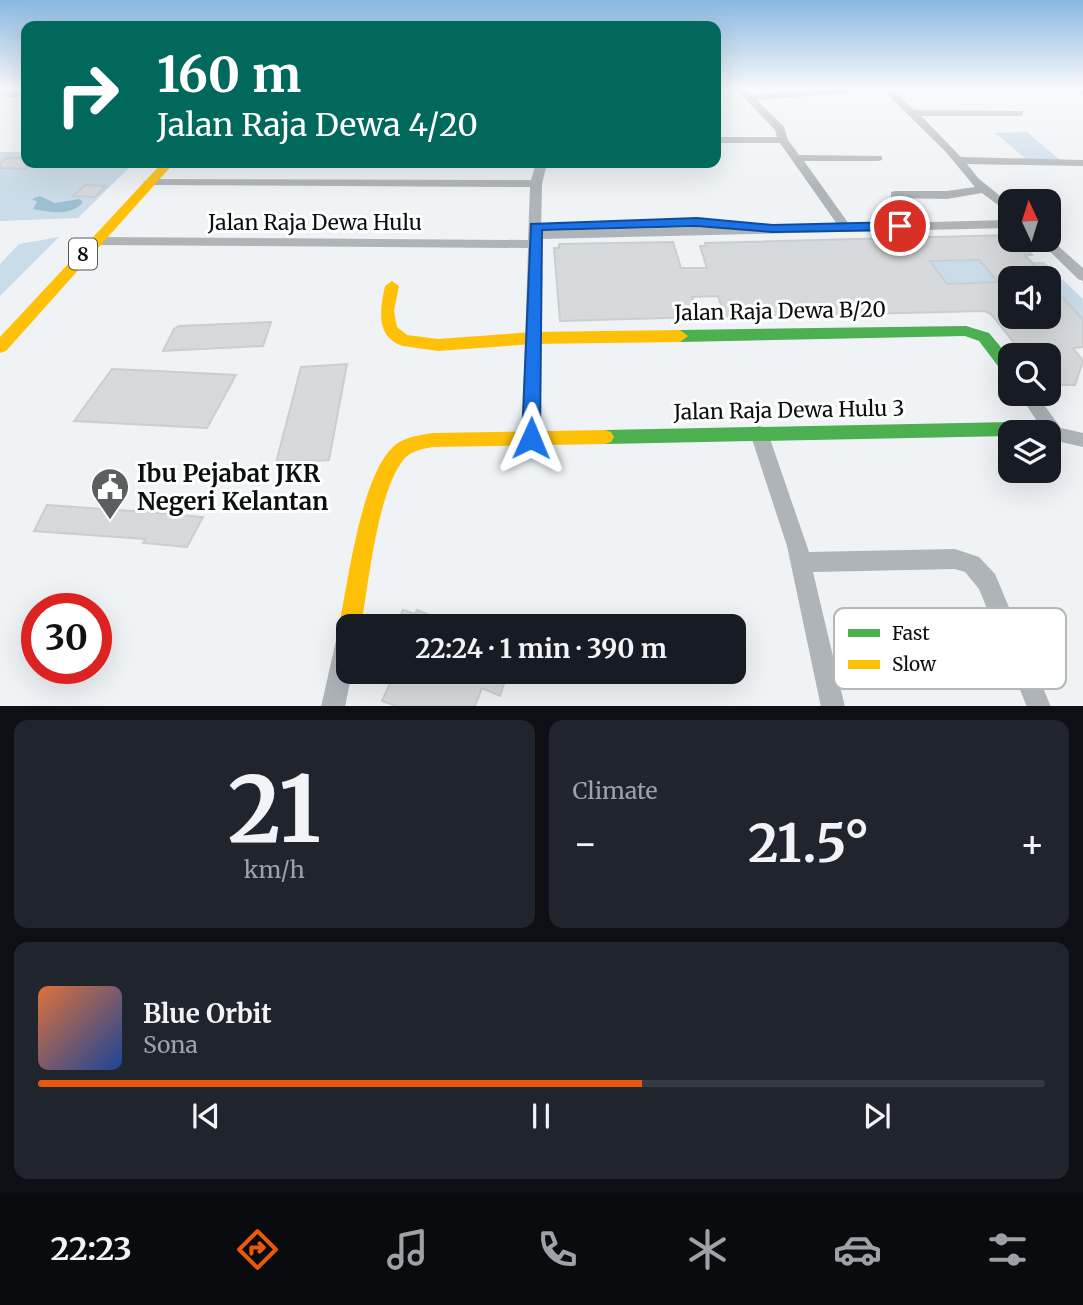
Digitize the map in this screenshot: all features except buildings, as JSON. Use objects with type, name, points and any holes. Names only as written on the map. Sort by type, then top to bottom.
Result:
[{"type":"street","points":[[773,122],[845,227]]},
{"type":"street","points":[[920,122],[998,200]]},
{"type":"street","points":[[721,140],[783,140]]},
{"type":"street","points":[[796,158],[878,158]]},
{"type":"street","points":[[959,160],[1083,163]]},
{"type":"street","name":"8","points":[[0,322],[150,168]]},
{"type":"street","name":"8","points":[[0,346],[163,168]]},
{"type":"street","points":[[531,438],[536,184],[540,168]]},
{"type":"street","points":[[149,182],[536,184]]},
{"type":"street","points":[[895,195],[944,195],[984,189]]},
{"type":"street","name":"Jalan Raja Dewa Hulu","points":[[94,242],[535,235],[998,223]]},
{"type":"street","points":[[1058,252],[1083,276]]},
{"type":"street","name":"Jalan Raja Dewa B/20","points":[[392,286],[388,325],[393,335],[403,341],[505,343],[533,338],[966,331],[984,337],[998,355]]},
{"type":"street","name":"Jalan Raja Dewa Hulu 3","points":[[353,614],[382,480],[398,453],[412,444],[433,440],[998,429]]},
{"type":"street","points":[[759,433],[801,562],[833,706]]},
{"type":"street","name":"Jalan Raja Dewa Hulu 3","points":[[1061,435],[1083,440]]},
{"type":"street","points":[[801,562],[955,559],[972,564],[987,582],[998,608]]},
{"type":"street","points":[[333,706],[338,684]]},
{"type":"street","points":[[1033,689],[1040,706]]},
{"type":"shaded area","points":[[1027,132],[1060,160],[1026,159],[995,133]]},
{"type":"shaded area","points":[[0,152],[21,152],[21,168],[129,168],[78,218],[0,221]]},
{"type":"shaded area","points":[[59,237],[0,296],[0,264],[19,244]]},
{"type":"shaded area","points":[[979,260],[998,282],[947,284],[930,261]]},
{"type":"shaded area","points":[[1031,262],[1044,262],[1048,266],[1035,266]]},
{"type":"shaded area","points":[[1061,278],[1083,299],[1083,320],[1061,295]]},
{"type":"water","points":[[40,196],[55,203],[79,199],[83,202],[66,212],[33,209],[37,202],[32,199]]},
{"type":"traffic: fast","points":[[680,336],[966,331],[984,337],[998,355]]},
{"type":"traffic: fast","points":[[605,437],[998,429]]},
{"type":"traffic: slow","points":[[0,347],[163,168]]},
{"type":"traffic: slow","points":[[392,286],[387,311],[390,329],[403,340],[438,345],[533,338],[680,336]]},
{"type":"traffic: slow","points":[[352,614],[381,486],[389,467],[398,453],[406,447],[433,440],[605,437]]},
{"type":"place","name":"Ibu Pejabat JKR Negeri Kelantan","points":[[110,521]]},
{"type":"route","points":[[531,438],[535,226],[697,222],[773,229],[900,226]]}]
